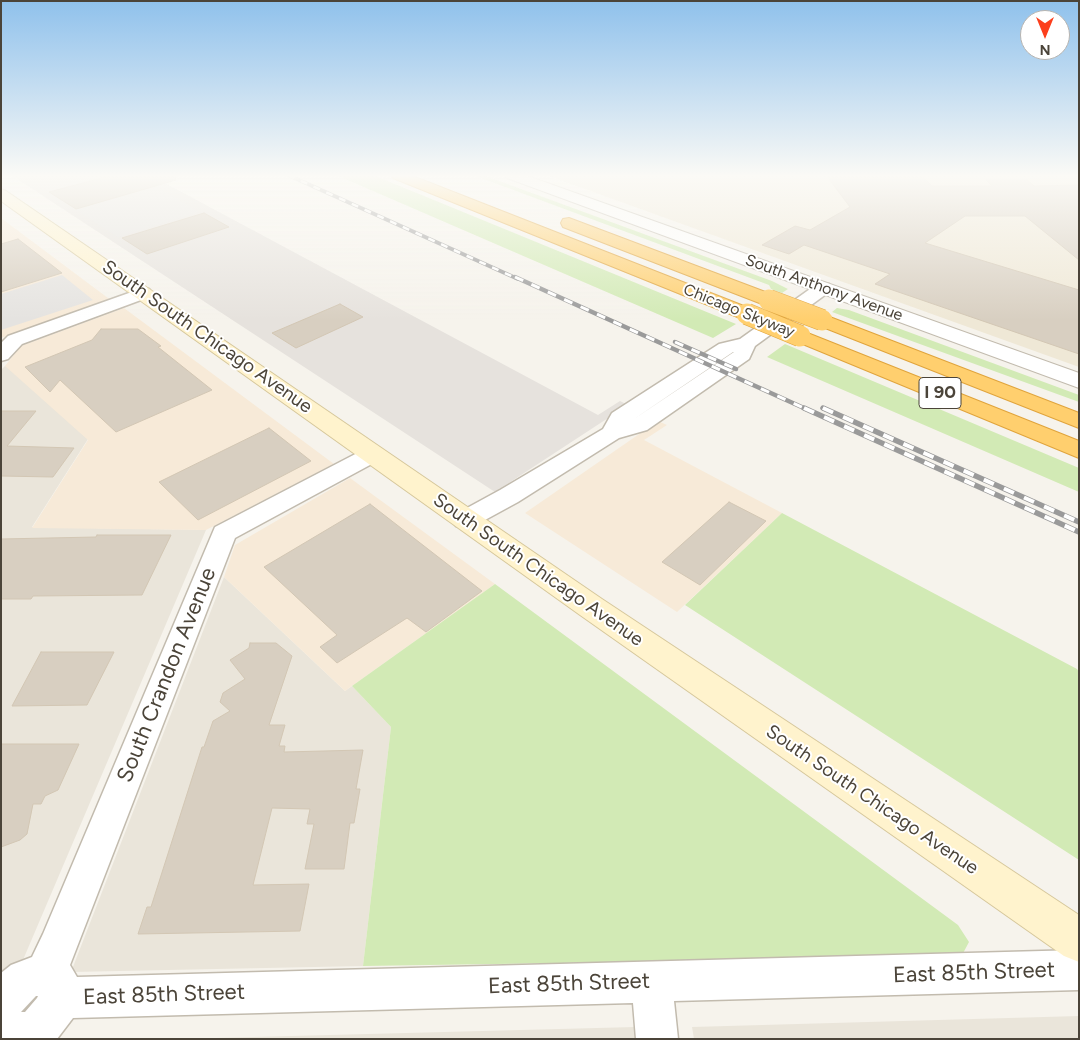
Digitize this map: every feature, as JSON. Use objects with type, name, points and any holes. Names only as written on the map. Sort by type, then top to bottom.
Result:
[{"type":"highway","name":"Chicago Skyway","points":[[520,224],[1079,450]]},
{"type":"highway","name":"Chicago Skyway","points":[[570,224],[1079,421]]},
{"type":"highway","points":[[909,354],[979,370],[1079,408]]},
{"type":"main road","name":"South South Chicago Avenue","points":[[43,224],[465,520],[1079,941]]},
{"type":"street","name":"South Anthony Avenue","points":[[646,224],[1079,381]]},
{"type":"street","points":[[465,520],[510,496],[611,433],[620,418],[726,348],[747,343],[823,288]]},
{"type":"street","points":[[1,355],[15,340],[143,293]]},
{"type":"street","name":"South Crandon Avenue","points":[[8,1020],[31,1032],[40,1027],[56,1008],[52,986],[224,533],[373,454]]},
{"type":"street","name":"East 85th Street","points":[[52,986],[651,982],[1079,970]]},
{"type":"street","points":[[651,982],[656,1039]]},
{"type":"shaded area","points":[[1,224],[8,224],[112,301],[1,338]]},
{"type":"shaded area","points":[[85,224],[241,224],[598,415],[620,401],[628,405],[495,492]]},
{"type":"shaded area","points":[[97,224],[162,224],[118,237]]},
{"type":"shaded area","points":[[681,224],[1079,224],[1079,367]]},
{"type":"shaded area","points":[[62,275],[93,300],[1,330],[1,294]]},
{"type":"shaded area","points":[[124,308],[334,464],[206,530],[32,528],[88,440],[5,366],[21,346]]},
{"type":"shaded area","points":[[5,366],[88,439],[32,527],[206,530],[17,974],[1,975],[1,370]]},
{"type":"shaded area","points":[[658,421],[667,425],[644,440],[782,513],[677,612],[525,513]]},
{"type":"shaded area","points":[[350,478],[495,584],[345,691],[224,577],[235,545]]},
{"type":"shaded area","points":[[224,577],[345,691],[352,686],[391,727],[363,966],[71,972]]},
{"type":"shaded area","points":[[1079,1016],[1079,1039],[694,1039],[692,1027]]},
{"type":"shaded area","points":[[635,1027],[636,1039],[177,1039]]},
{"type":"green space","points":[[448,224],[491,224],[736,324],[713,338]]},
{"type":"green space","points":[[604,224],[615,224],[772,281],[788,289],[782,293],[771,289],[769,285]]},
{"type":"green space","points":[[837,308],[849,310],[1079,395],[1079,402],[832,312]]},
{"type":"green space","points":[[785,344],[1079,468],[1079,492],[767,357]]},
{"type":"green space","points":[[782,513],[1077,669],[1079,672],[1079,860],[685,605]]},
{"type":"green space","points":[[495,584],[958,925],[969,942],[961,957],[363,966],[391,727],[352,686]]},
{"type":"building","points":[[169,224],[223,224],[229,227],[147,254],[122,238]]},
{"type":"building","points":[[821,224],[954,224],[925,243],[1079,290],[1079,354],[875,284],[890,274],[804,245],[789,254],[762,245],[795,226],[810,230]]},
{"type":"building","points":[[1034,224],[1079,224],[1079,260]]},
{"type":"building","points":[[18,239],[62,273],[1,292],[1,244]]},
{"type":"building","points":[[340,304],[363,317],[296,348],[272,333]]},
{"type":"building","points":[[101,329],[138,329],[161,346],[158,347],[212,390],[116,432],[60,380],[50,392],[25,367],[92,340]]},
{"type":"building","points":[[1,411],[36,411],[7,446],[74,448],[53,477],[1,476]]},
{"type":"building","points":[[269,428],[311,461],[198,520],[159,482]]},
{"type":"building","points":[[729,502],[766,521],[700,585],[662,562]]},
{"type":"building","points":[[370,504],[482,591],[426,632],[407,618],[337,663],[320,647],[337,635],[264,567]]},
{"type":"building","points":[[97,535],[171,535],[142,595],[33,596],[31,599],[1,599],[1,539],[96,537]]},
{"type":"building","points":[[250,643],[276,643],[292,656],[269,725],[285,725],[279,746],[285,746],[284,752],[363,750],[356,789],[360,789],[354,823],[350,823],[344,869],[305,869],[314,824],[307,824],[310,809],[272,808],[253,885],[309,884],[300,931],[138,934],[147,907],[151,907],[202,747],[204,747],[213,721],[230,711],[220,702],[223,693],[245,679],[230,660],[249,648]]},
{"type":"building","points":[[41,652],[114,652],[87,705],[12,706]]},
{"type":"building","points":[[1,744],[79,744],[58,790],[45,796],[41,804],[33,804],[27,834],[20,840],[1,847]]},
{"type":"railway","points":[[395,224],[518,279]]},
{"type":"railway","points":[[515,277],[806,409]]},
{"type":"railway","points":[[675,342],[736,369]]},
{"type":"railway","points":[[804,408],[1079,532]]},
{"type":"railway","points":[[825,409],[823,408],[1079,522]]}]
